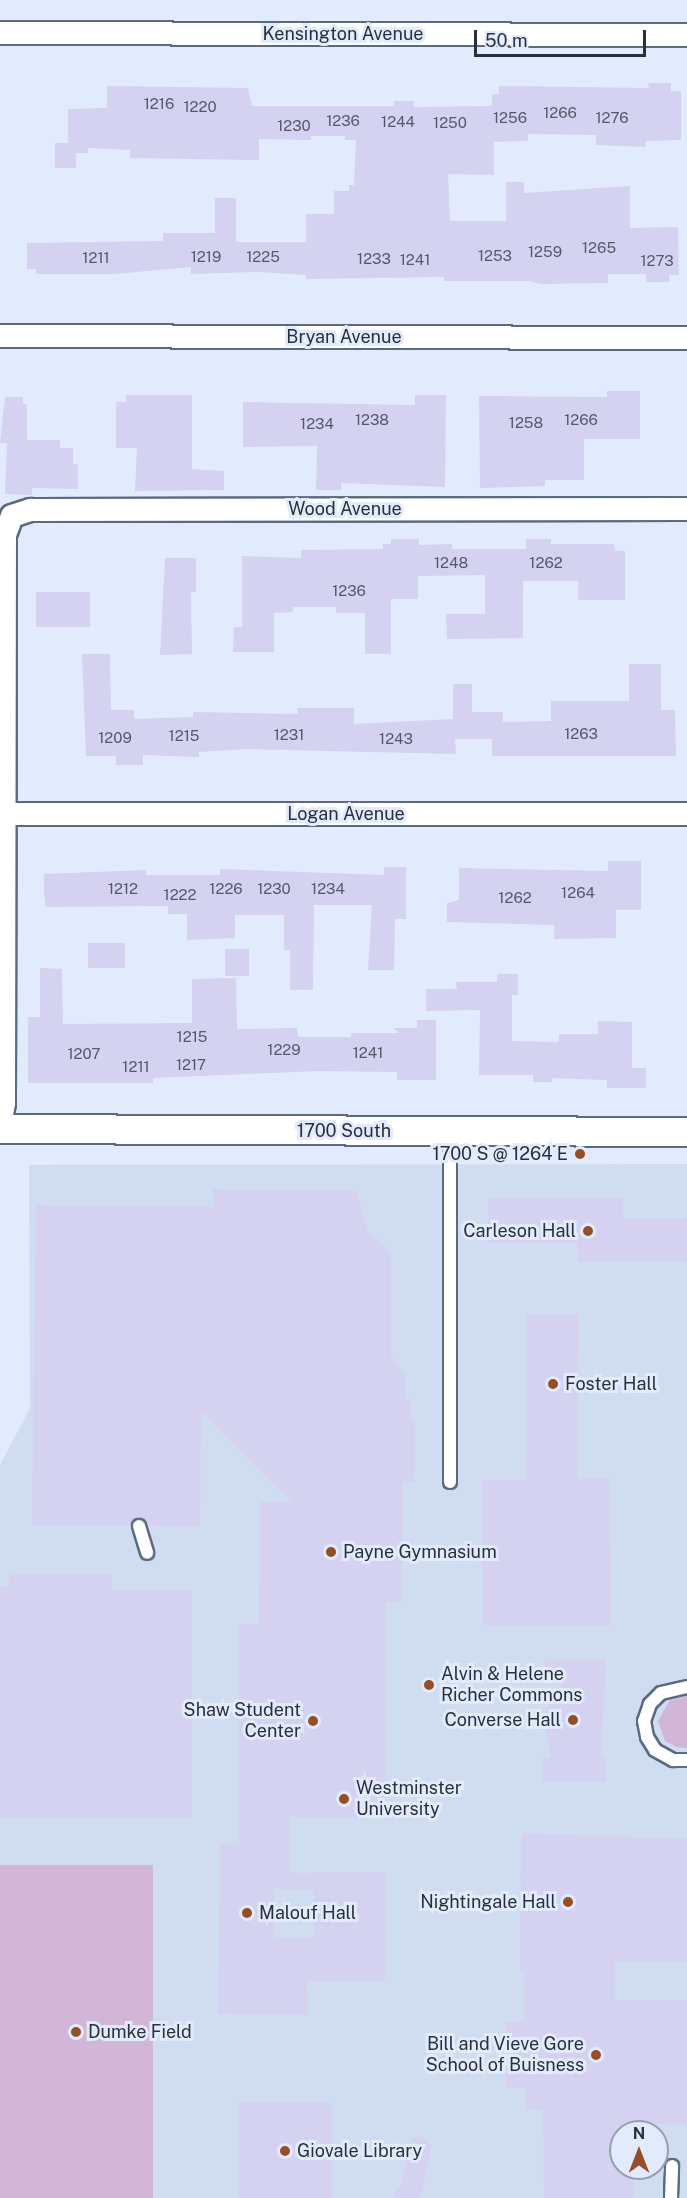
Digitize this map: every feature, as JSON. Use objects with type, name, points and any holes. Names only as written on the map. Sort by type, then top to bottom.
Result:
[{"type":"street","name":"Kensington Avenue","points":[[0,33],[687,35]]},
{"type":"street","name":"Bryan Avenue","points":[[0,336],[687,338]]},
{"type":"street","name":"Wood Avenue","points":[[2,637],[8,524],[12,516],[31,510],[687,509]]},
{"type":"street","points":[[0,1128],[4,1102],[5,814],[2,637]]},
{"type":"street","name":"Logan Avenue","points":[[5,814],[687,814]]},
{"type":"street","name":"1700 South","points":[[0,1128],[687,1132]]},
{"type":"lane","points":[[450,1131],[450,1482]]},
{"type":"lane","points":[[139,1526],[147,1552]]},
{"type":"lane","points":[[687,1687],[661,1693],[650,1704],[644,1721],[655,1750],[673,1760],[687,1760]]},
{"type":"lane","points":[[671,2198],[672,2166]]},
{"type":"shaded area","name":"Westminster University","points":[[687,1164],[687,2198],[0,2198],[0,1465],[30,1408],[29,1165]]},
{"type":"shaded area","points":[[687,1696],[687,1748],[677,1747],[665,1741],[658,1721],[670,1700]]},
{"type":"shaded area","name":"Dumke Field","points":[[0,1865],[153,1865],[153,2198],[0,2198]]},
{"type":"building","points":[[648,83],[671,83],[671,91],[681,91],[681,140],[646,141],[646,147],[596,145],[596,135],[528,134],[528,141],[494,142],[494,175],[448,174],[450,221],[506,221],[506,182],[524,182],[524,193],[630,186],[630,228],[678,227],[679,275],[669,275],[669,282],[646,282],[646,274],[608,274],[608,283],[540,284],[530,281],[444,281],[444,277],[306,279],[306,275],[258,272],[191,274],[191,267],[115,274],[36,274],[36,269],[27,269],[27,243],[163,241],[163,233],[215,233],[215,198],[236,198],[236,242],[306,242],[306,214],[334,214],[334,191],[349,191],[349,185],[354,185],[356,140],[345,140],[345,136],[311,136],[311,140],[259,139],[259,160],[130,158],[130,150],[88,148],[88,153],[76,153],[76,168],[55,168],[55,143],[68,143],[68,109],[107,108],[107,86],[248,88],[252,106],[394,106],[394,101],[414,101],[414,107],[492,106],[492,94],[499,94],[499,86],[649,88]]},
{"type":"building","points":[[607,391],[640,391],[640,439],[584,439],[584,480],[545,480],[545,486],[480,488],[479,396],[607,397]]},
{"type":"building","points":[[126,395],[192,395],[192,469],[224,471],[224,490],[135,491],[137,448],[116,448],[116,402],[126,402]]},
{"type":"building","points":[[415,395],[446,395],[445,487],[341,483],[341,490],[316,490],[317,446],[243,447],[243,402],[415,405]]},
{"type":"building","points":[[5,397],[23,397],[23,404],[27,404],[27,440],[60,440],[60,448],[73,448],[73,464],[78,464],[78,489],[32,488],[32,495],[5,494],[7,443],[0,443]]},
{"type":"building","points":[[391,539],[419,539],[419,545],[452,544],[452,549],[526,549],[526,539],[551,539],[551,544],[614,544],[615,551],[625,551],[625,600],[578,600],[578,581],[523,581],[523,638],[447,639],[446,614],[485,614],[485,575],[418,576],[418,599],[391,599],[391,654],[365,654],[365,613],[336,613],[336,607],[293,607],[293,612],[274,613],[274,652],[233,652],[234,627],[242,627],[242,556],[301,558],[301,550],[383,549],[383,544],[391,544]]},
{"type":"building","points":[[165,558],[196,558],[196,592],[191,592],[192,654],[160,655]]},
{"type":"building","points":[[36,592],[90,592],[90,627],[36,627]]},
{"type":"building","points":[[82,654],[110,654],[111,710],[134,710],[134,719],[193,717],[193,712],[298,714],[297,708],[354,708],[354,724],[453,719],[453,684],[472,684],[472,712],[503,712],[503,722],[551,721],[551,701],[629,701],[629,664],[661,664],[661,710],[675,710],[676,756],[492,756],[492,739],[455,739],[456,754],[248,749],[199,752],[199,757],[143,755],[143,765],[116,765],[116,756],[86,756]]},
{"type":"building","points":[[608,861],[641,861],[641,910],[616,910],[616,938],[554,939],[554,925],[447,922],[447,903],[459,900],[459,868],[608,871]]},
{"type":"building","points":[[384,867],[406,867],[406,919],[395,919],[394,970],[368,970],[372,905],[314,905],[313,990],[290,990],[290,950],[284,950],[284,915],[235,915],[235,938],[187,940],[187,914],[168,914],[168,906],[46,907],[44,893],[44,874],[146,870],[146,875],[220,875],[220,869],[384,875]]},
{"type":"building","points":[[88,943],[125,943],[125,968],[88,968]]},
{"type":"building","points":[[225,949],[249,949],[249,976],[225,976]]},
{"type":"building","points":[[40,968],[62,969],[63,1024],[192,1023],[192,979],[236,978],[237,1029],[297,1028],[298,1037],[351,1037],[351,1033],[399,1033],[393,1028],[417,1028],[417,1020],[436,1020],[436,1080],[397,1080],[397,1072],[318,1071],[153,1078],[153,1083],[28,1083],[28,1017],[40,1017]]},
{"type":"building","points":[[497,974],[518,974],[518,995],[512,995],[512,1041],[559,1042],[559,1034],[598,1034],[598,1021],[632,1022],[632,1068],[646,1068],[646,1088],[607,1088],[607,1080],[552,1078],[552,1082],[533,1082],[533,1075],[479,1075],[480,1010],[426,1011],[426,989],[457,989],[456,982],[497,982]]},
{"type":"building","points":[[213,1189],[356,1191],[368,1231],[391,1253],[391,1357],[405,1374],[405,1398],[411,1398],[411,1419],[415,1419],[414,1482],[403,1482],[402,1602],[386,1602],[386,1817],[290,1817],[290,1873],[385,1872],[385,1981],[307,1981],[308,2015],[218,2014],[220,1844],[239,1845],[239,1624],[259,1624],[260,1502],[292,1502],[201,1411],[200,1527],[148,1526],[140,1518],[131,1526],[32,1525],[36,1205],[213,1207]],"holes":[[[274,1889],[314,1890],[314,1938],[274,1937]]]},
{"type":"building","name":"Carleson Hall","points":[[488,1198],[623,1198],[623,1219],[687,1219],[687,1262],[578,1262],[578,1243],[488,1243]]},
{"type":"building","points":[[527,1314],[579,1314],[577,1479],[610,1479],[611,1625],[483,1625],[482,1480],[526,1480]]},
{"type":"building","points":[[9,1575],[112,1575],[112,1591],[192,1591],[192,1818],[0,1817],[0,1587],[9,1587]]},
{"type":"building","name":"Converse Hall","points":[[545,1660],[606,1660],[601,1758],[606,1758],[606,1782],[542,1782],[543,1758],[550,1758],[545,1712],[562,1683],[544,1683]]},
{"type":"building","points":[[521,1833],[687,1839],[687,1962],[615,1962],[614,2000],[687,2000],[687,2124],[669,2124],[669,2120],[609,2120],[609,2180],[633,2180],[633,2198],[544,2198],[543,2110],[525,2110],[525,2088],[506,2088],[506,2022],[524,2022],[524,1971],[520,1971]]},
{"type":"building","name":"Giovale Library","points":[[239,2103],[332,2103],[332,2198],[239,2198]]},
{"type":"building","points":[[420,2136],[432,2145],[420,2198],[393,2198],[402,2183],[410,2139]]},
{"type":"place","name":"1700 S @ 1264 E","points":[[580,1154]]},
{"type":"place","name":"Carleson Hall","points":[[588,1231]]},
{"type":"place","name":"Foster Hall","points":[[553,1384]]},
{"type":"place","name":"Payne Gymnasium","points":[[331,1552]]},
{"type":"place","name":"Alvin & Helene Richer Commons","points":[[429,1685]]},
{"type":"place","name":"Converse Hall","points":[[573,1720]]},
{"type":"place","name":"Shaw Student Center","points":[[313,1721]]},
{"type":"place","name":"Westminster University","points":[[344,1799]]},
{"type":"place","name":"Nightingale Hall","points":[[568,1902]]},
{"type":"place","name":"Malouf Hall","points":[[247,1913]]},
{"type":"place","name":"Dumke Field","points":[[76,2032]]},
{"type":"place","name":"Bill and Vieve Gore School of Buisness","points":[[596,2055]]},
{"type":"place","name":"Giovale Library","points":[[285,2151]]}]
